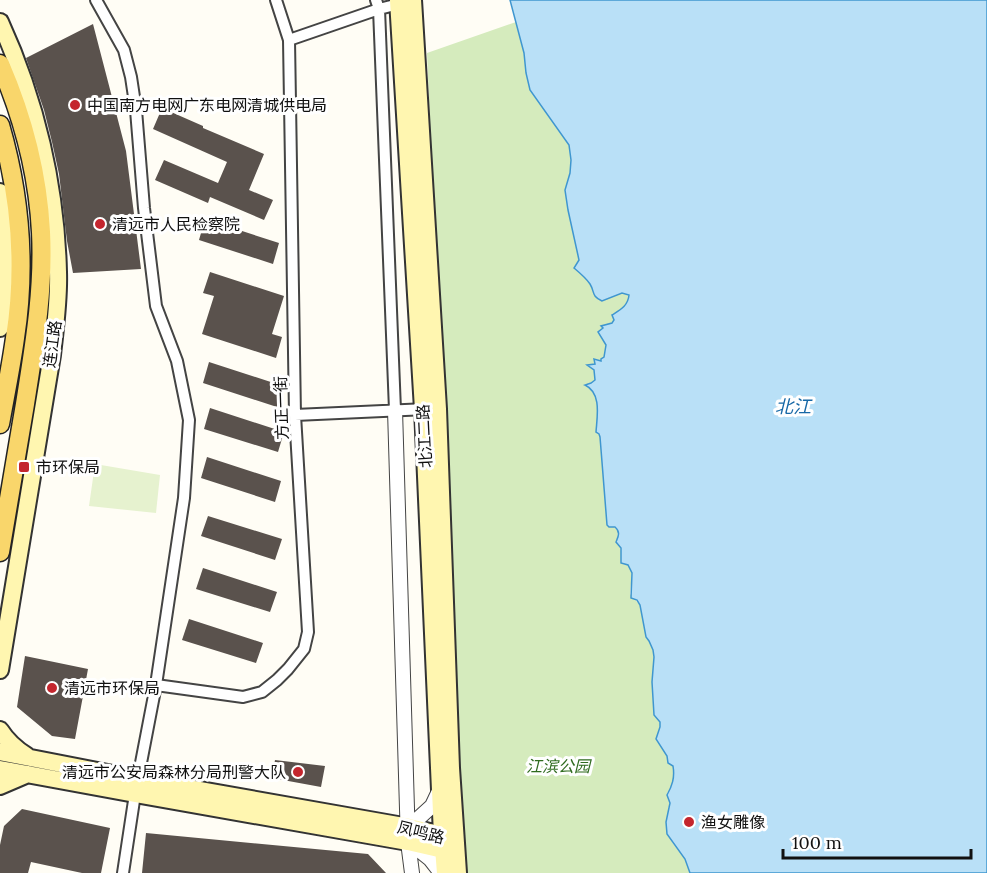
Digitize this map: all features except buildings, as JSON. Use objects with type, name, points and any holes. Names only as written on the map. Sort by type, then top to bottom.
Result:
[{"type":"main road","name":"北江二路","points":[[406,1],[445,618],[447,842],[443,873]]},
{"type":"main road","name":"连江路","points":[[0,22],[16,60],[42,145],[56,233],[58,274],[57,312],[52,355],[0,670]]},
{"type":"main road","name":"连江路","points":[[0,64],[25,132],[41,231],[41,286],[35,343],[0,552]]},
{"type":"main road","points":[[0,125],[14,184],[20,226],[21,261],[16,337],[0,418]]},
{"type":"main road","points":[[0,192],[5,262],[4,301],[0,328]]},
{"type":"main road","name":"北江二路","points":[[430,409],[440,789],[447,842],[458,873]]},
{"type":"main road","points":[[0,730],[29,766],[0,786]]},
{"type":"main road","name":"凤鸣路","points":[[0,752],[29,766],[447,842]]},
{"type":"main road","name":"凤鸣路","points":[[0,769],[29,766]]},
{"type":"street","points":[[96,0],[124,50],[131,77],[156,306],[177,361],[189,420],[184,498],[156,685],[136,787],[123,873]]},
{"type":"street","name":"方正一街","points":[[156,685],[243,697],[262,692],[288,669],[304,649],[308,632],[295,415],[289,40],[276,0]]},
{"type":"street","points":[[289,40],[378,5],[406,1]]},
{"type":"street","name":"北江二路","points":[[378,5],[395,410],[408,835],[412,873]]},
{"type":"street","points":[[295,415],[430,409]]},
{"type":"street","points":[[0,418],[22,419]]},
{"type":"street","points":[[440,789],[432,806],[408,835],[443,873]]},
{"type":"green space","name":"江滨公园","points":[[516,22],[530,90],[569,145],[570,173],[565,190],[579,260],[575,268],[590,284],[595,296],[602,301],[622,293],[629,295],[628,301],[620,311],[614,314],[614,321],[602,326],[604,327],[599,334],[606,345],[604,358],[601,361],[595,359],[595,364],[588,366],[594,370],[595,380],[586,385],[591,389],[596,400],[596,432],[600,437],[608,516],[618,531],[617,545],[620,545],[623,564],[628,565],[632,573],[630,594],[640,605],[646,637],[653,650],[654,715],[660,722],[656,739],[674,770],[673,784],[667,793],[670,803],[668,810],[672,842],[685,859],[690,873],[467,873],[458,808],[427,53]]},
{"type":"green space","points":[[95,464],[160,475],[156,513],[89,506]]},
{"type":"water","name":"北江","points":[[510,0],[987,0],[987,873],[690,873],[685,859],[667,834],[666,822],[670,803],[667,795],[673,782],[674,770],[656,739],[660,722],[654,715],[653,650],[646,637],[640,605],[637,600],[631,598],[632,573],[628,565],[621,563],[621,548],[616,542],[618,531],[615,527],[607,525],[600,437],[596,432],[596,399],[585,385],[595,380],[594,370],[587,365],[595,364],[594,359],[601,361],[604,357],[606,345],[598,332],[603,328],[601,326],[612,323],[614,320],[612,315],[625,305],[629,295],[622,293],[602,301],[595,296],[587,280],[574,268],[579,260],[565,190],[570,173],[569,145],[530,90],[524,53]]},
{"type":"place","name":"中国南方电网广东电网清城供电局","points":[[75,105]]},
{"type":"place","name":"清远市人民检察院","points":[[100,224]]},
{"type":"place","name":"市环保局","points":[[24,467]]},
{"type":"place","name":"清远市环保局","points":[[52,688]]},
{"type":"place","name":"清远市公安局森林分局刑警大队","points":[[298,772]]},
{"type":"place","name":"渔女雕像","points":[[689,822]]}]
